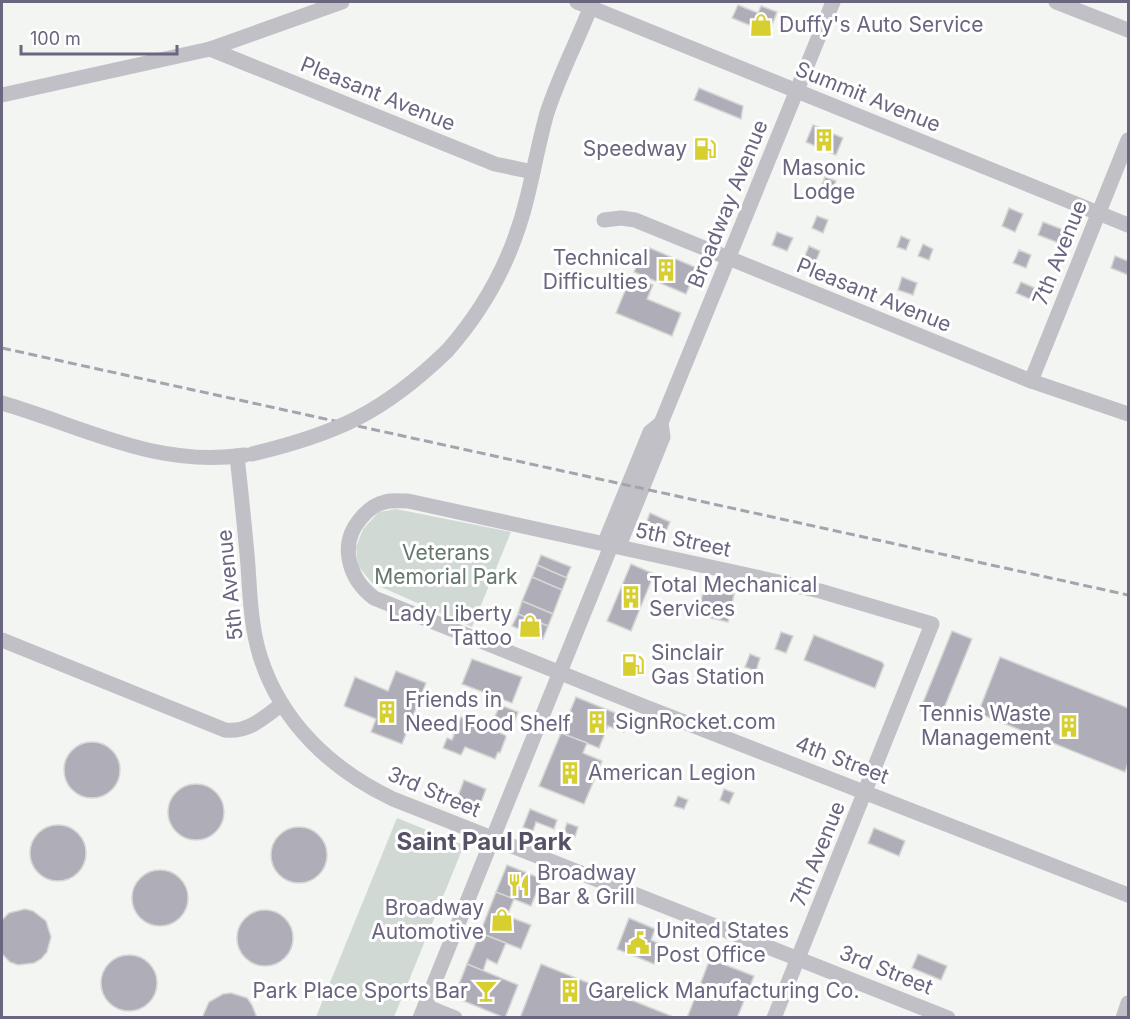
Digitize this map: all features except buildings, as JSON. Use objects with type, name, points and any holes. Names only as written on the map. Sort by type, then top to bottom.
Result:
[{"type":"street","points":[[2,95],[210,49],[342,2]]},
{"type":"street","name":"Broadway Avenue","points":[[422,1012],[611,546],[621,541],[663,437],[661,423],[833,2]]},
{"type":"street","points":[[1056,2],[1128,30]]},
{"type":"street","points":[[2,403],[130,447],[195,456],[244,455],[318,436],[363,416],[398,394],[447,351],[477,313],[505,265],[522,220],[549,107],[584,3]]},
{"type":"street","name":"Summit Avenue","points":[[584,3],[1128,225]]},
{"type":"street","name":"Pleasant Avenue","points":[[210,49],[495,164],[533,172]]},
{"type":"street","name":"7th Avenue","points":[[1031,381],[1128,140]]},
{"type":"street","name":"Pleasant Avenue","points":[[604,220],[621,218],[635,220],[1031,381],[1128,414]]},
{"type":"street","name":"5th Avenue","points":[[244,455],[254,633],[263,665],[282,704]]},
{"type":"street","name":"5th Street","points":[[351,534],[358,521],[376,505],[408,501],[820,591],[932,624],[899,706]]},
{"type":"street","name":"4th Street","points":[[351,534],[348,561],[365,591],[374,598],[1128,895]]},
{"type":"street","points":[[2,640],[225,730],[248,727],[282,704]]},
{"type":"street","name":"3rd Street","points":[[282,704],[298,728],[333,763],[357,780],[393,799],[948,1017]]},
{"type":"street","name":"7th Avenue","points":[[774,1017],[899,706]]},
{"type":"street","points":[[1122,1017],[1128,1003]]},
{"type":"street","points":[[422,1012],[455,1017]]},
{"type":"green space","name":"Veterans Memorial Park","points":[[396,509],[511,532],[472,627],[372,583],[358,566],[356,547],[363,529],[379,512]]},
{"type":"green space","points":[[397,818],[464,845],[394,1017],[316,1017]]},
{"type":"railway","points":[[2,348],[1128,595]]},
{"type":"place","name":"Duffy's Auto Service","points":[[761,25]]},
{"type":"place","name":"Masonic Lodge","points":[[824,140]]},
{"type":"place","name":"Speedway","points":[[705,149]]},
{"type":"place","name":"Technical Difficulties","points":[[666,270]]},
{"type":"place","name":"Total Mechanical Services","points":[[631,597]]},
{"type":"place","name":"Lady Liberty Tattoo","points":[[530,626]]},
{"type":"place","name":"Sinclair Gas Station","points":[[633,665]]},
{"type":"place","name":"Friends in Need Food Shelf","points":[[387,712]]},
{"type":"place","name":"SignRocket.com","points":[[597,722]]},
{"type":"place","name":"Tennis Waste Management","points":[[1069,726]]},
{"type":"place","name":"American Legion","points":[[570,773]]},
{"type":"place","name":"Broadway Bar & Grill","points":[[519,885]]},
{"type":"place","name":"Broadway Automotive","points":[[502,920]]},
{"type":"place","name":"United States Post Office","points":[[638,943]]},
{"type":"place","name":"Park Place Sports Bar","points":[[486,991]]},
{"type":"place","name":"Garelick Manufacturing Co.","points":[[570,991]]},
{"type":"district","name":"Saint Paul Park","points":[[484,842]]}]
